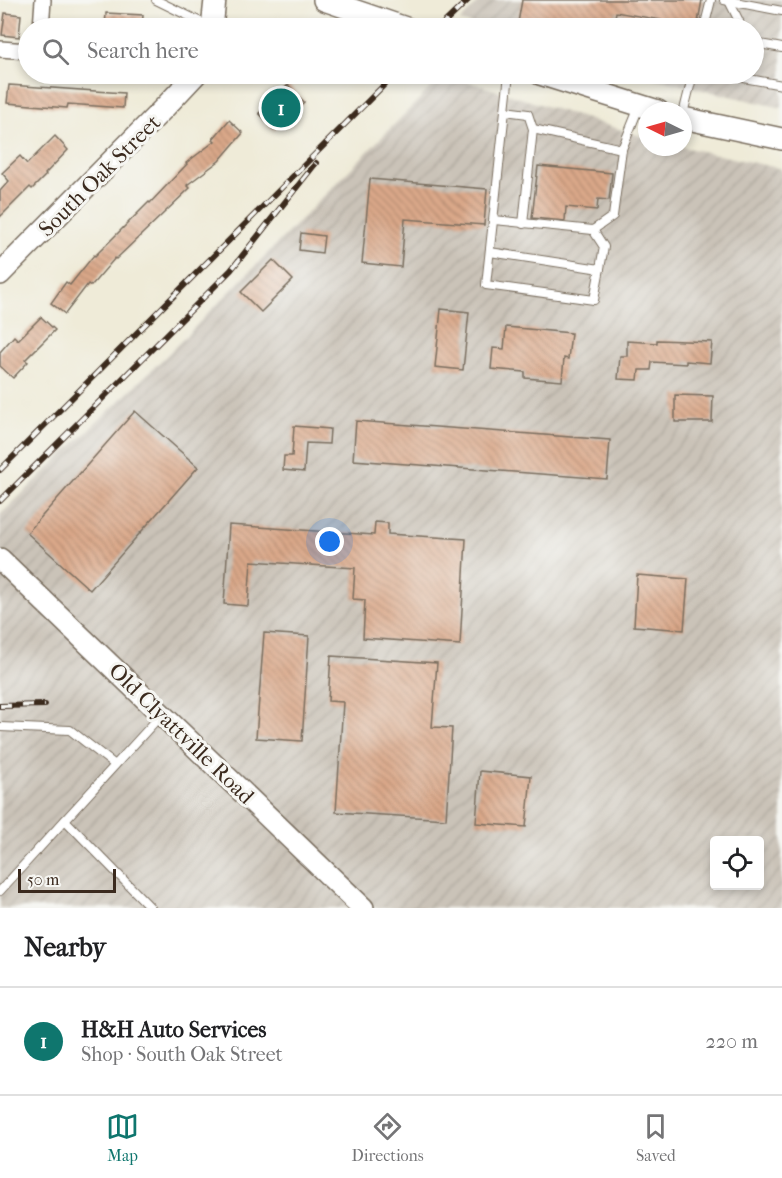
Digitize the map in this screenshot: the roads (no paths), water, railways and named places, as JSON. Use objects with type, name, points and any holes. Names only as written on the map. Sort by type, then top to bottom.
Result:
[{"type":"main road","points":[[213,18],[215,0]]},
{"type":"main road","points":[[325,0],[377,18]]},
{"type":"main road","name":"South Oak Street","points":[[0,274],[187,84]]},
{"type":"main road","points":[[572,84],[638,105]]},
{"type":"main road","points":[[692,118],[782,139]]},
{"type":"main road","name":"Old Clyattville Road","points":[[0,559],[363,908]]},
{"type":"street","points":[[41,18],[43,0]]},
{"type":"street","points":[[0,49],[18,50]]},
{"type":"lane","points":[[156,0],[192,18]]},
{"type":"lane","points":[[706,18],[711,0]]},
{"type":"lane","points":[[727,1],[782,11]]},
{"type":"lane","points":[[727,1],[737,18]]},
{"type":"lane","points":[[764,45],[782,48]]},
{"type":"lane","points":[[764,82],[782,85]]},
{"type":"lane","points":[[508,84],[486,285],[594,300],[604,247],[593,230]]},
{"type":"lane","points":[[686,102],[691,84]]},
{"type":"lane","points":[[506,111],[528,114],[533,129],[523,224]]},
{"type":"lane","points":[[494,220],[593,230],[613,216],[622,149],[638,125]]},
{"type":"lane","points":[[533,129],[622,149]]},
{"type":"lane","points":[[490,252],[600,269]]},
{"type":"lane","points":[[0,891],[162,714]]},
{"type":"lane","points":[[0,734],[3,727],[70,730],[115,765]]},
{"type":"lane","points":[[65,820],[151,908]]},
{"type":"railway","points":[[449,18],[468,0]]},
{"type":"railway","points":[[0,470],[385,84]]},
{"type":"railway","points":[[0,501],[231,270],[316,163]]},
{"type":"railway","points":[[0,706],[45,705]]},
{"type":"place","name":"H&H Auto Services","points":[[281,108]]}]
